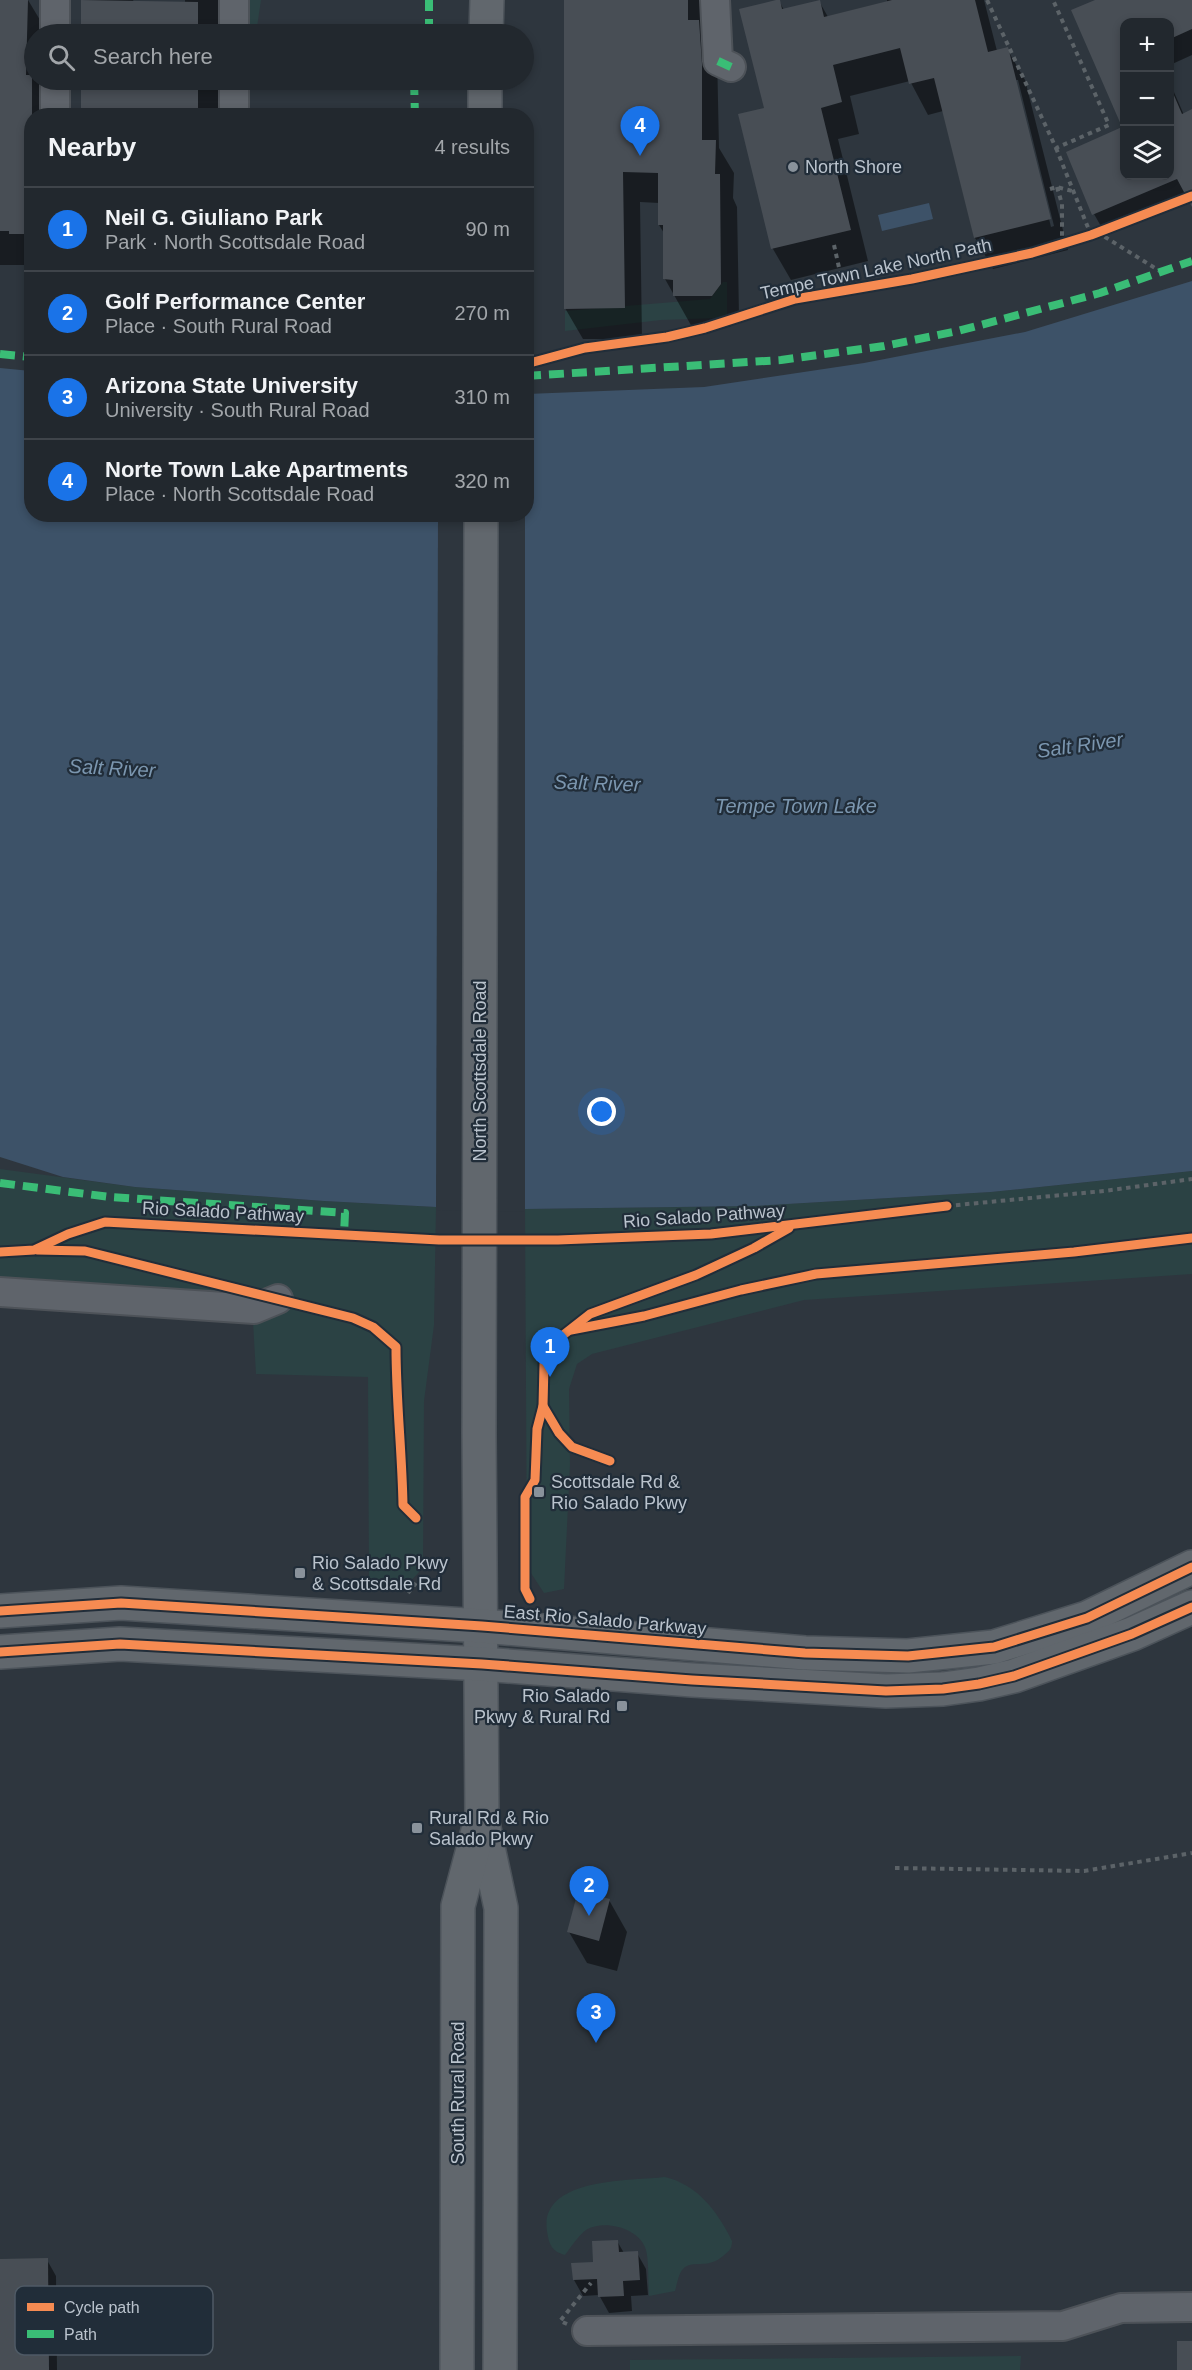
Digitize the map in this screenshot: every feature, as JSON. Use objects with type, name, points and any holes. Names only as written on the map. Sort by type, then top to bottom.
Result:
[{"type":"main road","points":[[486,24],[487,0]]},
{"type":"main road","points":[[485,90],[485,108]]},
{"type":"main road","name":"North Scottsdale Road","points":[[481,522],[479,1433],[482,1626]]},
{"type":"main road","name":"East Rio Salado Parkway","points":[[0,1611],[121,1603],[482,1626],[805,1653],[908,1656],[994,1647],[1036,1634],[1088,1617],[1192,1567]]},
{"type":"main road","points":[[0,1652],[13,1649],[120,1644],[482,1664],[692,1680],[874,1690],[943,1689],[988,1682],[1048,1665],[1132,1634],[1192,1606]]},
{"type":"main road","name":"South Rural Road","points":[[482,1626],[482,1819],[501,1908],[500,2370]]},
{"type":"main road","name":"South Rural Road","points":[[457,2370],[458,1906],[482,1819]]},
{"type":"street","points":[[55,0],[55,24]]},
{"type":"street","points":[[234,0],[234,24]]},
{"type":"street","points":[[715,0],[725,64]]},
{"type":"street","points":[[55,90],[55,108]]},
{"type":"street","points":[[234,90],[234,108]]},
{"type":"street","points":[[0,1292],[254,1309],[278,1299]]},
{"type":"street","points":[[587,2331],[1063,2326],[1121,2308],[1192,2307]]},
{"type":"path","points":[[987,0],[1056,148],[1073,191],[1086,236],[1163,273]]},
{"type":"path","points":[[1053,0],[1109,125],[1056,148]]},
{"type":"path","points":[[1050,189],[1057,187],[1073,191]]},
{"type":"path","points":[[1057,187],[1062,204],[1057,246],[1107,228]]},
{"type":"path","points":[[834,245],[839,291]]},
{"type":"path","points":[[935,1208],[1104,1191],[1192,1179]]},
{"type":"path","points":[[408,1593],[416,1583]]},
{"type":"path","points":[[895,1868],[1084,1871],[1192,1852]]},
{"type":"green space","points":[[249,0],[261,0],[257,24],[248,24]]},
{"type":"green space","points":[[723,282],[727,282],[727,314],[717,318],[661,320],[565,331],[565,311],[710,299]]},
{"type":"green space","points":[[0,1169],[135,1187],[436,1207],[434,1325],[424,1401],[423,1565],[413,1578],[403,1586],[388,1591],[369,1585],[368,1377],[256,1374],[253,1322],[0,1296]]},
{"type":"green space","points":[[1192,1171],[1192,1274],[804,1300],[592,1354],[577,1364],[569,1389],[570,1464],[564,1589],[544,1593],[527,1567],[525,1209],[754,1206],[991,1192]]},
{"type":"green space","points":[[665,2177],[687,2186],[706,2201],[732,2241],[730,2250],[717,2260],[687,2266],[683,2269],[675,2291],[649,2296],[646,2250],[637,2236],[629,2231],[602,2225],[586,2230],[565,2255],[552,2246],[547,2231],[548,2213],[557,2200],[572,2191],[590,2185]]},
{"type":"green space","points":[[1021,2356],[1020,2370],[630,2370],[630,2360]]},
{"type":"water","points":[[929,203],[933,219],[882,231],[878,215]]},
{"type":"water","name":"Tempe Town Lake","points":[[1192,281],[1192,1171],[991,1192],[754,1206],[525,1209],[324,1201],[135,1187],[63,1177],[0,1157],[0,368],[24,370],[24,522],[534,522],[534,394],[704,387],[864,363],[1025,332]]},
{"type":"pier","points":[[438,522],[525,522],[525,1212],[436,1210]]},
{"type":"building","points":[[0,0],[28,0],[27,24],[24,24],[24,90],[32,90],[32,108],[24,108],[24,234],[9,234],[9,231],[0,231]]},
{"type":"building","points":[[81,0],[198,2],[198,24],[81,24]]},
{"type":"building","points":[[564,0],[688,0],[688,20],[699,20],[702,64],[702,140],[716,140],[715,174],[720,174],[721,284],[712,296],[673,296],[673,280],[663,279],[663,225],[658,225],[658,173],[623,172],[625,308],[564,309]]},
{"type":"building","name":"North Shore","points":[[780,0],[782,9],[820,0],[824,17],[892,0],[975,0],[988,52],[1008,47],[1051,219],[974,238],[934,78],[909,84],[900,48],[833,65],[842,102],[821,108],[851,230],[771,249],[738,114],[764,108],[739,9]]},
{"type":"building","points":[[1095,0],[1192,0],[1192,29],[1174,37],[1174,18],[1120,18],[1120,122],[1071,10]]},
{"type":"building","points":[[81,90],[198,90],[198,108],[81,108]]},
{"type":"building","points":[[1174,95],[1182,114],[1192,109],[1192,207],[1177,179],[1092,215],[1066,152],[1120,128],[1120,180],[1174,180]]},
{"type":"building","points":[[578,1891],[610,1899],[599,1941],[567,1932]]},
{"type":"building","points":[[618,2240],[619,2252],[638,2251],[640,2280],[623,2281],[624,2296],[598,2297],[597,2279],[573,2280],[571,2263],[593,2262],[592,2241]]},
{"type":"building","points":[[48,2258],[48,2286],[15,2286],[15,2355],[49,2355],[49,2370],[0,2370],[0,2259]]},
{"type":"building","points":[[1177,2341],[1192,2341],[1192,2370],[1177,2370]]},
{"type":"marked path","points":[[429,0],[429,24]]},
{"type":"marked path","points":[[718,61],[731,67]]},
{"type":"marked path","points":[[414,90],[415,108]]},
{"type":"marked path","points":[[534,375],[781,360],[884,346],[958,331],[1100,293],[1192,261]]},
{"type":"marked path","points":[[0,354],[24,356]]},
{"type":"marked path","points":[[0,1183],[110,1197],[345,1213],[344,1235]]},
{"type":"cycle path","name":"Tempe Town Lake North Path","points":[[534,362],[585,348],[667,337],[705,328],[795,299],[912,279],[1032,253],[1091,235],[1192,196]]},
{"type":"cycle path","name":"Rio Salado Pathway","points":[[0,1252],[34,1250],[68,1234],[105,1222],[439,1240],[558,1240],[711,1234],[947,1206]]},
{"type":"cycle path","name":"Rio Salado Pathway","points":[[530,1599],[525,1589],[525,1497],[535,1480],[537,1429],[543,1406],[544,1364],[547,1351],[553,1343],[590,1314],[696,1275],[754,1248],[789,1228]]},
{"type":"cycle path","points":[[571,1330],[644,1316],[741,1290],[816,1274],[1074,1252],[1192,1238]]},
{"type":"cycle path","points":[[37,1250],[85,1251],[353,1318],[373,1327],[396,1347],[403,1505],[416,1518]]},
{"type":"cycle path","points":[[543,1406],[559,1433],[572,1447],[610,1461]]},
{"type":"cycle path","points":[[0,1611],[121,1603],[482,1626],[805,1653],[908,1656],[994,1647],[1087,1618],[1192,1567]]},
{"type":"cycle path","points":[[0,1652],[120,1644],[482,1664],[692,1680],[886,1691],[943,1689],[1014,1676],[1132,1634],[1192,1607]]},
{"type":"place","name":"Norte Town Lake Apartments","points":[[640,156]]},
{"type":"place","name":"North Shore","points":[[793,167]]},
{"type":"place","name":"Neil G. Giuliano Park","points":[[550,1377]]},
{"type":"place","name":"Scottsdale Rd & Rio Salado Pkwy","points":[[539,1492]]},
{"type":"place","name":"Rio Salado Pkwy & Scottsdale Rd","points":[[300,1573]]},
{"type":"place","name":"Rio Salado Pkwy & Rural Rd","points":[[622,1706]]},
{"type":"place","name":"Rural Rd & Rio Salado Pkwy","points":[[417,1828]]},
{"type":"place","name":"Golf Performance Center","points":[[589,1916]]},
{"type":"place","name":"Arizona State University","points":[[596,2043]]},
{"type":"water label","name":"Salt River","points":[[1080,745]]},
{"type":"water label","name":"Salt River","points":[[112,768]]},
{"type":"water label","name":"Salt River","points":[[597,783]]}]
